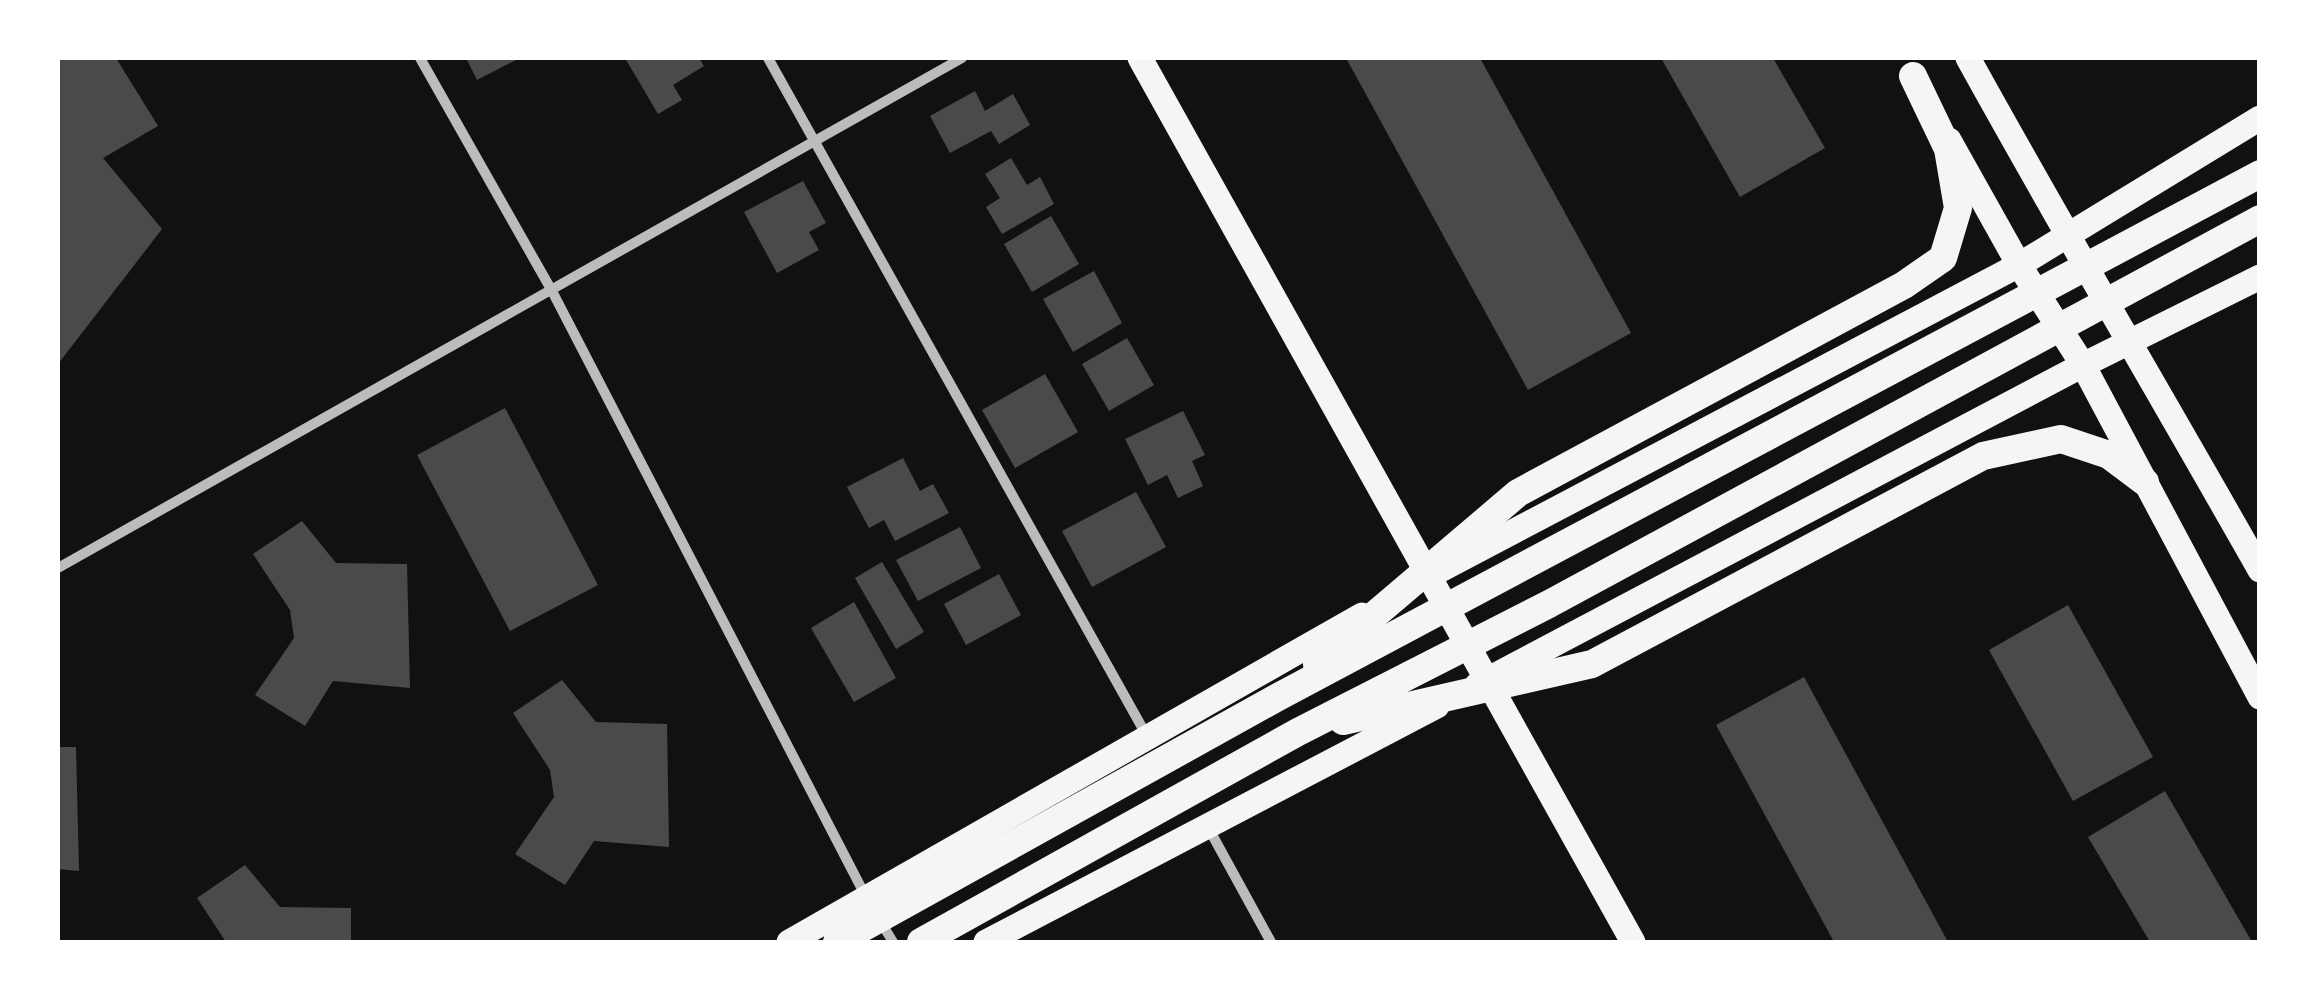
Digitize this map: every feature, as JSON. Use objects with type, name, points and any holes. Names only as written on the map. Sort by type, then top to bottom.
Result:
[{"type":"highway","points":[[1278,697],[1518,492],[1904,285],[1943,258],[1958,208],[1948,150],[1908,67]]},
{"type":"highway","points":[[838,942],[1278,697],[2260,174]]},
{"type":"highway","points":[[922,942],[1298,732],[1549,604],[2260,219]]},
{"type":"highway","points":[[1298,732],[1592,664],[1983,456],[2061,439],[2109,455],[2145,482]]},
{"type":"main road","points":[[1140,58],[1632,942]]},
{"type":"main road","points":[[1968,58],[2066,236],[2260,570]]},
{"type":"main road","points":[[1908,67],[2019,265],[2083,364],[2260,696]]},
{"type":"main road","points":[[789,942],[1428,576],[2019,265],[2260,118]]},
{"type":"main road","points":[[986,942],[2083,364],[2260,277]]},
{"type":"street","points":[[420,58],[552,291],[867,899],[893,942]]},
{"type":"street","points":[[768,58],[1149,739]]},
{"type":"street","points":[[58,568],[962,58]]},
{"type":"street","points":[[1207,826],[1270,942]]},
{"type":"building","points":[[58,58],[116,58],[158,126],[103,158],[162,229],[58,364]]},
{"type":"building","points":[[466,58],[514,58],[516,60],[477,80]]},
{"type":"building","points":[[625,58],[699,58],[704,66],[673,85],[682,100],[658,114]]},
{"type":"building","points":[[1346,58],[1480,58],[1631,333],[1528,390]]},
{"type":"building","points":[[1661,58],[1773,58],[1825,148],[1740,197]]},
{"type":"building","points":[[975,91],[985,111],[1013,94],[1030,125],[999,144],[991,131],[950,153],[930,116]]},
{"type":"building","points":[[1011,158],[1027,185],[1040,177],[1054,204],[1002,234],[986,207],[1000,198],[985,174]]},
{"type":"building","points":[[803,181],[826,223],[809,232],[819,250],[777,273],[744,212]]},
{"type":"building","points":[[1051,216],[1079,264],[1032,292],[1004,244]]},
{"type":"building","points":[[1094,271],[1122,323],[1073,352],[1043,299]]},
{"type":"building","points":[[1127,338],[1154,385],[1109,411],[1082,364]]},
{"type":"building","points":[[1045,374],[1078,432],[1015,468],[982,410]]},
{"type":"building","points":[[505,408],[598,585],[510,631],[417,455]]},
{"type":"building","points":[[1183,411],[1205,455],[1192,461],[1203,486],[1178,498],[1167,475],[1148,485],[1125,439]]},
{"type":"building","points":[[903,458],[920,491],[933,484],[949,513],[895,541],[884,520],[869,528],[847,487]]},
{"type":"building","points":[[1136,492],[1166,547],[1092,587],[1062,531]]},
{"type":"building","points":[[302,521],[336,563],[407,564],[410,688],[333,681],[305,726],[255,695],[294,638],[290,610],[253,554]]},
{"type":"building","points":[[960,527],[981,568],[918,601],[896,560]]},
{"type":"building","points":[[882,562],[924,632],[896,649],[855,578]]},
{"type":"building","points":[[999,574],[1021,615],[966,645],[944,604]]},
{"type":"building","points":[[854,602],[896,678],[854,702],[811,628]]},
{"type":"building","points":[[2068,605],[2153,757],[2073,801],[1989,650]]},
{"type":"building","points":[[1804,677],[1948,942],[1834,942],[1716,725]]},
{"type":"building","points":[[562,680],[596,722],[667,724],[669,847],[594,841],[565,885],[515,854],[554,797],[550,770],[513,713]]},
{"type":"building","points":[[58,747],[76,747],[79,871],[58,869]]},
{"type":"building","points":[[2165,791],[2252,942],[2150,942],[2088,837]]},
{"type":"building","points":[[245,865],[280,907],[351,908],[351,942],[226,942],[197,898]]}]
